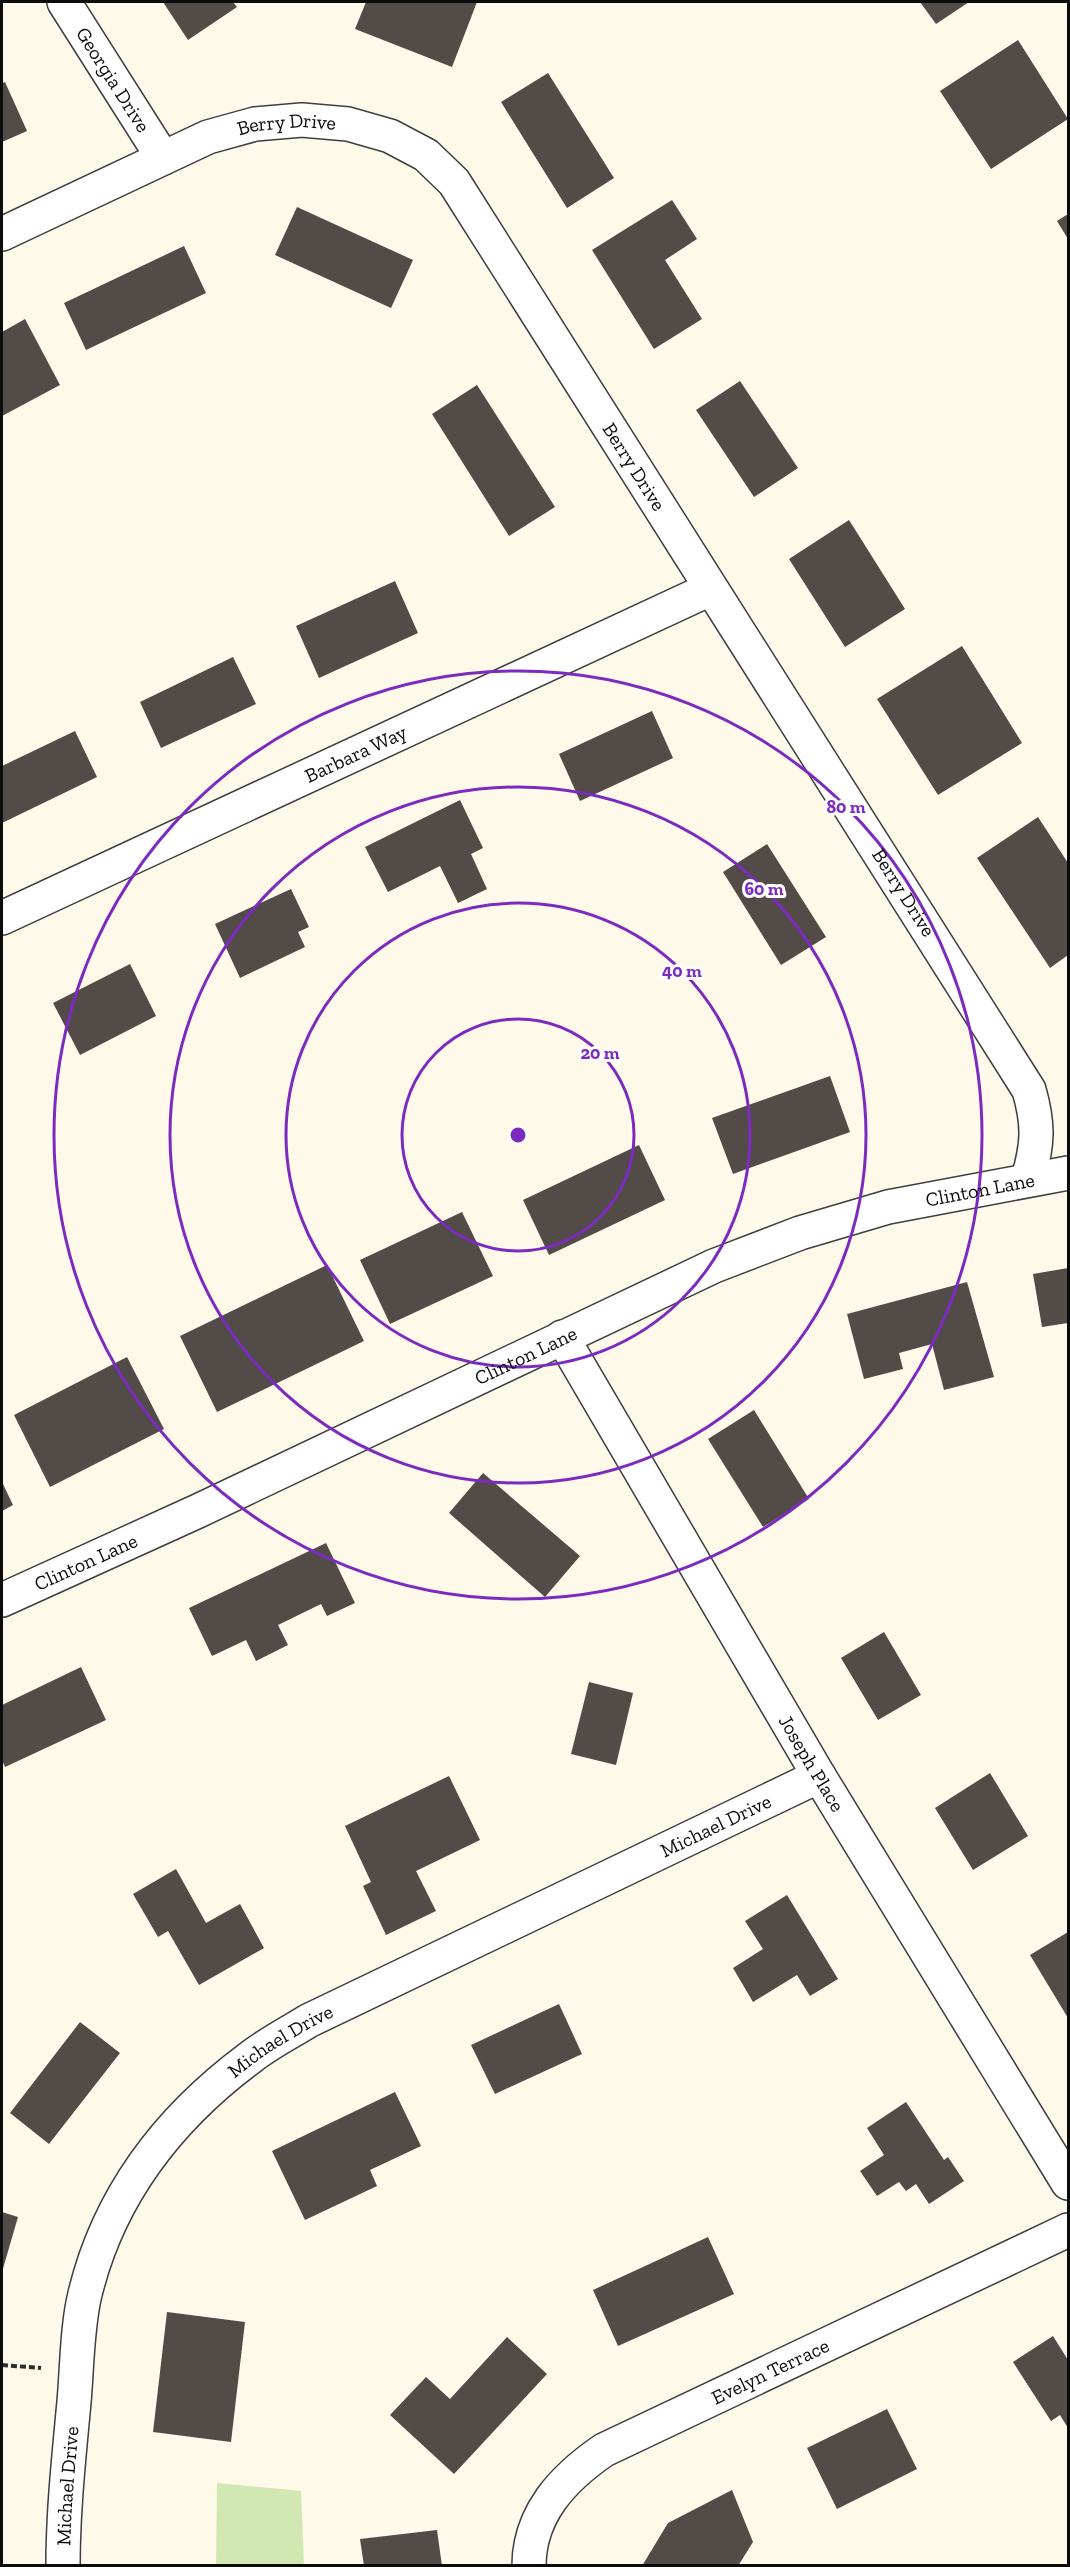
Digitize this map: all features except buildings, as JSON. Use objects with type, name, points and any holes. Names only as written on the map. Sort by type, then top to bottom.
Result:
[{"type":"street","name":"Georgia Drive","points":[[64,2],[163,158]]},
{"type":"street","name":"Berry Drive","points":[[2,234],[208,137],[255,124],[302,120],[348,124],[390,136],[426,155],[454,182],[1029,1090],[1037,1119],[1037,1149],[1028,1179]]},
{"type":"street","name":"Barbara Way","points":[[2,918],[710,588]]},
{"type":"street","name":"Clinton Lane","points":[[2,1600],[198,1511],[714,1266],[800,1233],[888,1207],[1068,1173]]},
{"type":"street","name":"Joseph Place","points":[[562,1337],[819,1776],[1068,2183]]},
{"type":"street","name":"Michael Drive","points":[[63,2565],[70,2448],[85,2296],[100,2243],[132,2181],[159,2142],[202,2096],[252,2056],[308,2020],[819,1776]]},
{"type":"street","name":"Evelyn Terrace","points":[[529,2565],[529,2547],[535,2525],[553,2493],[581,2466],[604,2451],[1068,2230]]},
{"type":"green space","points":[[217,2483],[301,2491],[304,2565],[216,2565]]}]
